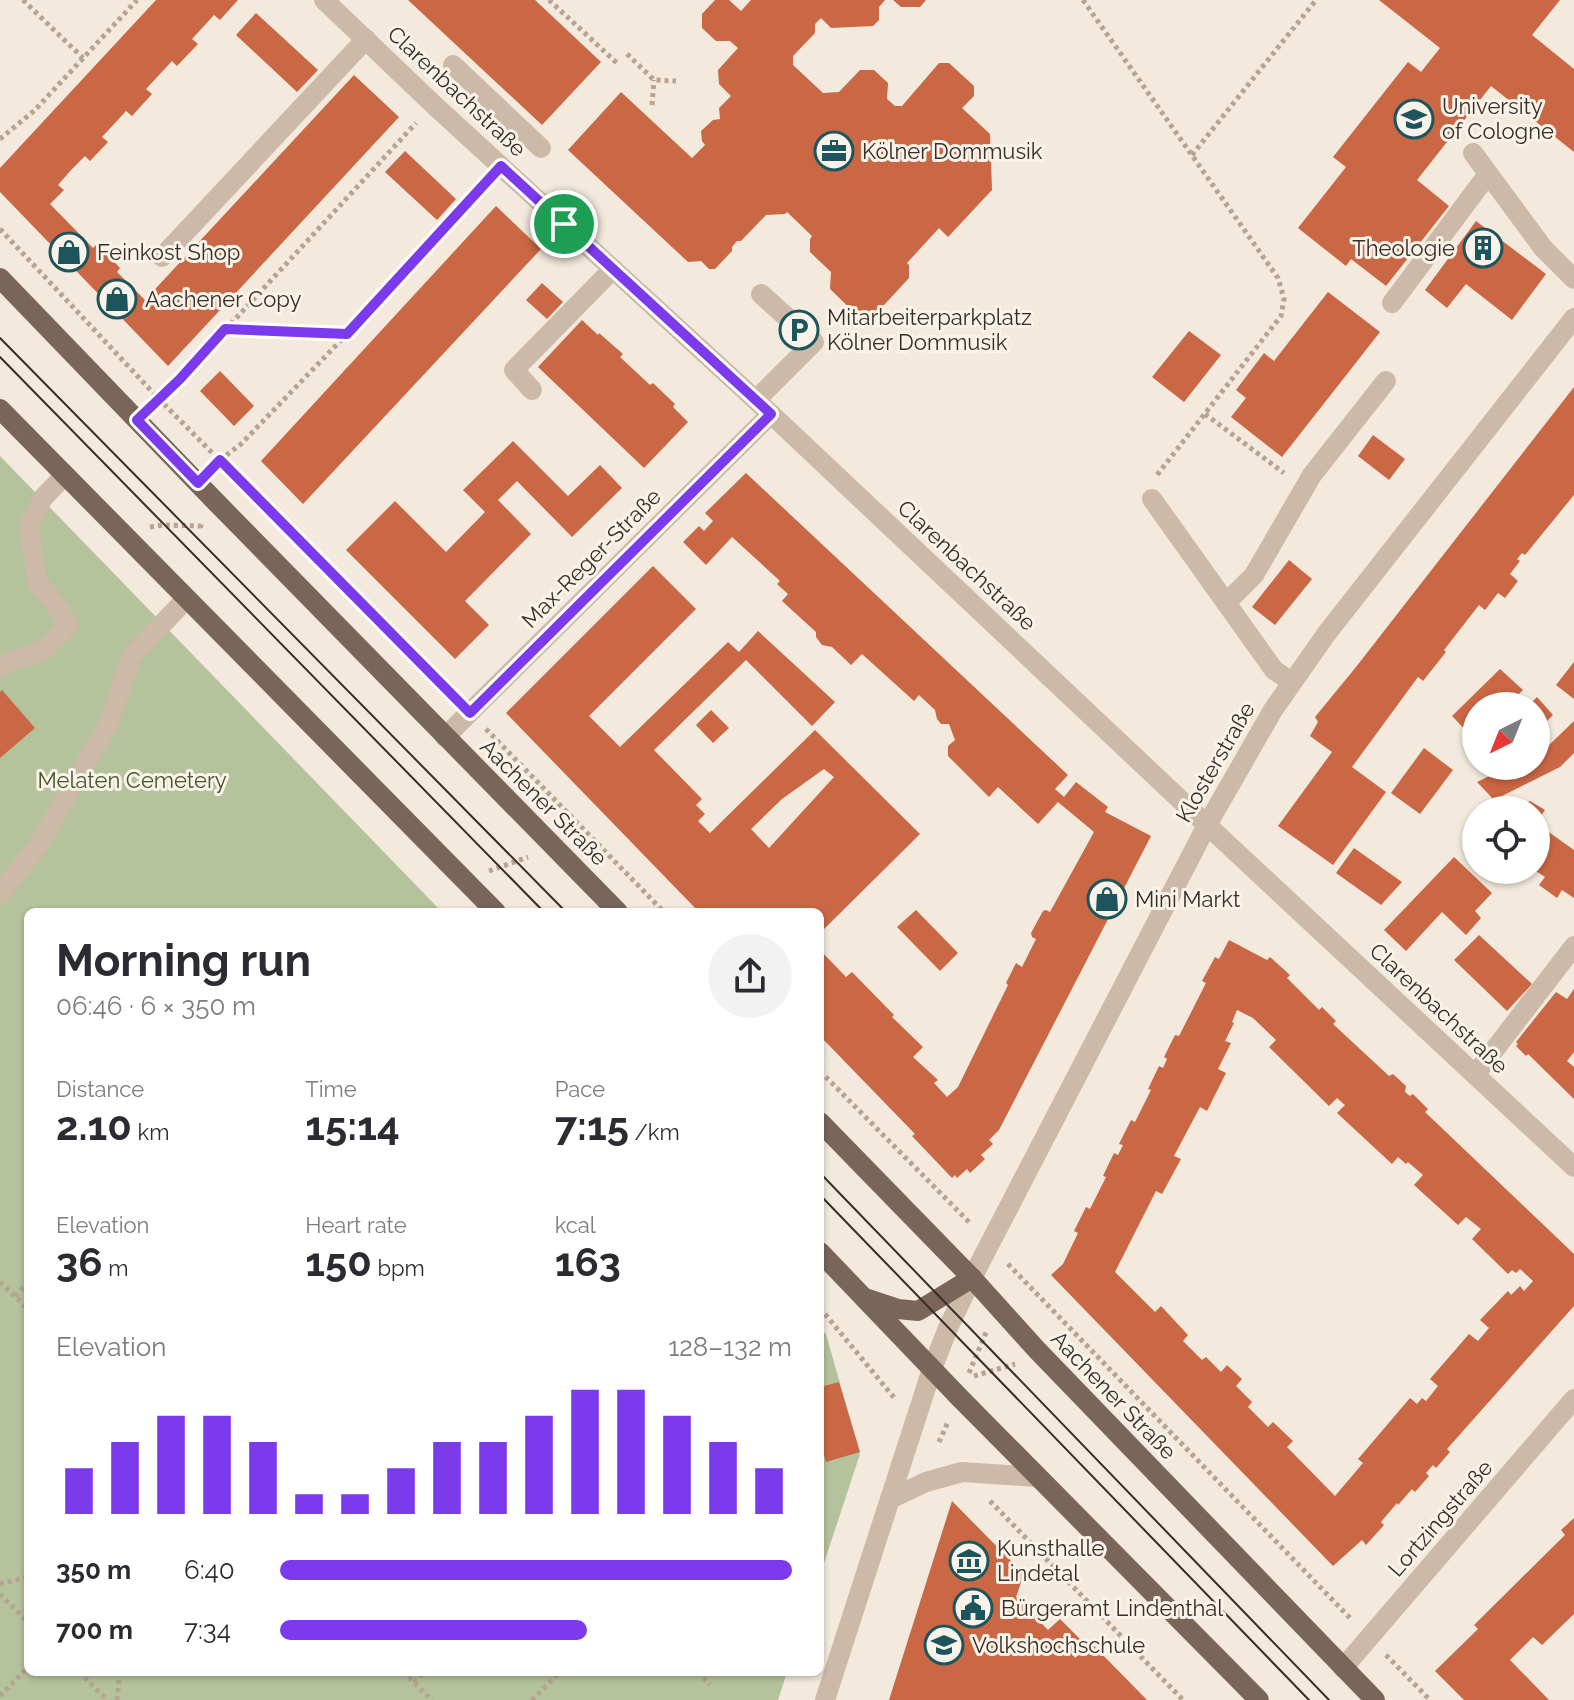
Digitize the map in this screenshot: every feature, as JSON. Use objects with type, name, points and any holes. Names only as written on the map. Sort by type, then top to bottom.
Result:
[{"type":"main road","name":"Aachener Straße","points":[[0,278],[614,908]]},
{"type":"main road","points":[[0,409],[491,907]]},
{"type":"main road","name":"Aachener Straße","points":[[824,1126],[1375,1700]]},
{"type":"main road","points":[[824,1256],[1037,1477],[1259,1700]]},
{"type":"main road","points":[[862,1297],[898,1309],[918,1311],[972,1278]]},
{"type":"street","name":"Clarenbachstraße","points":[[324,0],[764,407],[1574,1167]]},
{"type":"street","points":[[162,257],[366,39]]},
{"type":"street","points":[[453,65],[541,148]]},
{"type":"street","points":[[1473,153],[1543,248],[1574,279]]},
{"type":"street","points":[[1392,303],[1488,174]]},
{"type":"street","points":[[532,390],[514,370],[613,269]]},
{"type":"street","name":"Max-Reger-Straße","points":[[445,737],[764,407],[814,342],[761,294]]},
{"type":"street","name":"Klosterstraße","points":[[825,1700],[914,1423],[948,1328],[1207,825],[1273,710],[1336,620],[1574,318]]},
{"type":"street","points":[[1226,603],[1254,575],[1312,475],[1386,381]]},
{"type":"street","points":[[0,668],[7,662],[43,651],[69,624],[37,580],[29,525],[43,498],[64,476]]},
{"type":"street","points":[[1152,499],[1274,670],[1292,682]]},
{"type":"street","points":[[0,894],[39,844],[108,725],[131,657],[186,599]]},
{"type":"street","points":[[1475,1075],[1574,946]]},
{"type":"street","name":"Lortzingstraße","points":[[1343,1668],[1574,1399]]},
{"type":"street","points":[[890,1499],[926,1482],[962,1472],[1037,1477]]},
{"type":"path","points":[[23,0],[83,58]]},
{"type":"path","points":[[0,139],[35,110],[137,0]]},
{"type":"path","points":[[549,0],[618,64]]},
{"type":"path","points":[[1083,0],[1278,278],[1284,299],[1281,316],[1156,477],[1151,488],[1152,499]]},
{"type":"path","points":[[1192,155],[1316,0]]},
{"type":"path","points":[[627,54],[654,80],[676,81]]},
{"type":"path","points":[[652,105],[654,80]]},
{"type":"path","points":[[159,399],[433,104]]},
{"type":"path","points":[[198,483],[241,444],[347,334],[501,166]]},
{"type":"path","points":[[2,233],[159,399],[660,908]]},
{"type":"path","points":[[225,329],[347,334]]},
{"type":"path","points":[[1205,414],[1305,487]]},
{"type":"path","points":[[152,536],[144,528],[201,526],[194,517]]},
{"type":"path","points":[[491,907],[499,888],[484,872],[528,858],[514,842],[533,825]]},
{"type":"path","points":[[824,1075],[1430,1700]]},
{"type":"path","points":[[824,1313],[937,1447],[1012,1269]]},
{"type":"path","points":[[0,1282],[24,1305]]},
{"type":"path","points":[[15,1296],[24,1287]]},
{"type":"path","points":[[1011,1321],[1038,1295]]},
{"type":"path","points":[[973,1377],[1020,1363],[1011,1354]]},
{"type":"path","points":[[962,1472],[1183,1700]]},
{"type":"path","points":[[0,1584],[24,1578]]},
{"type":"path","points":[[0,1594],[24,1618]]},
{"type":"path","points":[[0,1696],[24,1671]]},
{"type":"path","points":[[83,1676],[107,1700]]},
{"type":"path","points":[[117,1700],[120,1676]]},
{"type":"path","points":[[407,1676],[432,1700]]},
{"type":"path","points":[[414,1683],[420,1676]]},
{"type":"path","points":[[532,1700],[556,1676]]},
{"type":"path","points":[[702,1676],[710,1685]]},
{"type":"green space","name":"Melaten Cemetery","points":[[0,456],[438,908],[24,908],[24,1676],[786,1676],[778,1700],[0,1700]]},
{"type":"green space","points":[[824,1332],[826,1334],[860,1454],[824,1563]]},
{"type":"building","points":[[156,0],[238,0],[220,20],[214,15],[192,39],[198,44],[177,66],[172,61],[146,89],[152,94],[132,116],[126,111],[102,137],[108,142],[90,161],[85,156],[72,169],[58,185],[64,190],[50,204],[93,248],[97,244],[109,256],[120,268],[117,272],[145,300],[354,75],[399,117],[168,366],[0,192],[0,168]]},
{"type":"building","points":[[408,0],[535,0],[601,62],[542,125]]},
{"type":"building","points":[[715,0],[729,0],[741,11],[751,0],[885,0],[879,7],[879,20],[873,26],[831,28],[821,18],[815,24],[815,33],[793,56],[793,65],[823,93],[839,92],[860,70],[874,70],[888,83],[887,99],[895,106],[902,106],[939,63],[949,63],[974,86],[974,96],[962,108],[990,134],[992,190],[948,237],[939,228],[907,263],[909,278],[873,317],[860,318],[830,289],[831,272],[810,252],[812,236],[787,212],[766,215],[741,241],[737,241],[715,269],[709,269],[701,261],[688,262],[568,150],[621,92],[692,158],[705,145],[701,131],[713,120],[720,119],[719,108],[731,96],[719,84],[718,70],[738,48],[730,41],[716,41],[702,28],[702,14]]},
{"type":"building","points":[[893,0],[926,0],[920,7],[901,7]]},
{"type":"building","name":"University of Cologne","points":[[1379,0],[1560,0],[1532,35],[1574,69],[1574,152],[1491,86],[1417,180],[1449,206],[1386,286],[1351,259],[1346,266],[1298,228],[1346,167],[1333,157],[1408,62],[1421,72],[1440,48]]},
{"type":"building","points":[[256,13],[318,70],[297,92],[236,35]]},
{"type":"building","points":[[405,151],[456,199],[437,220],[385,172]]},
{"type":"building","points":[[496,206],[541,249],[303,504],[261,461]]},
{"type":"building","name":"Theologie","points":[[1476,221],[1546,274],[1512,320],[1466,284],[1447,308],[1425,290]]},
{"type":"building","points":[[542,283],[563,302],[547,319],[526,300]]},
{"type":"building","points":[[1328,292],[1380,332],[1282,457],[1231,417],[1246,398],[1236,390],[1264,353],[1274,361]]},
{"type":"building","points":[[582,320],[623,354],[620,357],[650,385],[653,383],[675,404],[673,407],[688,422],[644,468],[538,367]]},
{"type":"building","points":[[1189,331],[1221,355],[1184,402],[1152,377]]},
{"type":"building","points":[[220,371],[254,406],[234,426],[200,391]]},
{"type":"building","points":[[1574,387],[1574,495],[1525,555],[1522,553],[1517,559],[1520,561],[1510,574],[1518,581],[1505,598],[1498,593],[1485,610],[1479,605],[1423,681],[1418,677],[1352,767],[1386,792],[1333,865],[1278,826],[1332,752],[1310,736],[1318,722],[1315,717]]},
{"type":"building","points":[[1373,435],[1405,459],[1389,480],[1358,456]]},
{"type":"building","points":[[513,441],[568,496],[600,465],[622,488],[572,537],[517,481],[498,500],[531,534],[465,601],[489,625],[455,659],[346,550],[395,501],[446,552],[485,512],[463,490]]},
{"type":"building","points":[[746,473],[1068,775],[1055,789],[1064,797],[1076,782],[1108,807],[1105,812],[1151,836],[999,1130],[989,1140],[993,1144],[981,1155],[985,1159],[970,1173],[967,1169],[957,1178],[955,1175],[952,1178],[912,1136],[915,1134],[824,1040],[824,954],[846,977],[852,972],[923,1047],[913,1057],[938,1080],[934,1083],[947,1097],[958,1087],[1016,963],[1022,967],[1036,939],[1031,933],[1043,911],[1050,912],[1094,832],[1058,802],[1038,824],[998,787],[989,797],[948,756],[948,746],[955,740],[949,724],[941,724],[935,710],[919,695],[914,701],[862,654],[851,665],[832,647],[822,645],[816,632],[782,601],[788,594],[777,584],[780,581],[732,537],[706,565],[683,542],[699,526],[704,531],[713,521],[705,513]]},
{"type":"building","points":[[1289,560],[1312,579],[1275,625],[1252,607]]},
{"type":"building","points":[[653,566],[696,609],[589,716],[620,747],[728,642],[739,652],[758,631],[835,702],[812,726],[746,660],[654,750],[702,799],[696,805],[705,814],[698,821],[710,833],[815,730],[920,834],[824,929],[824,908],[695,908],[506,713]],"holes":[[[824,769],[834,777],[769,848],[751,829],[782,799]]]},
{"type":"building","points":[[1574,662],[1574,699],[1556,685]]},
{"type":"building","points":[[1500,669],[1523,690],[1521,692],[1477,692]]},
{"type":"building","points":[[2,690],[35,728],[0,758],[0,692]]},
{"type":"building","points":[[1462,706],[1462,726],[1452,716]]},
{"type":"building","points":[[711,710],[729,728],[713,743],[696,725]]},
{"type":"building","points":[[1574,721],[1574,753],[1550,772],[1550,744]]},
{"type":"building","points":[[1424,748],[1453,770],[1420,814],[1391,793]]},
{"type":"building","points":[[1534,780],[1502,796],[1490,796],[1477,782]]},
{"type":"building","points":[[1550,833],[1574,850],[1574,898],[1562,890],[1557,898],[1539,885],[1550,884]]},
{"type":"building","points":[[1354,848],[1402,882],[1381,905],[1336,873]]},
{"type":"building","points":[[1454,857],[1462,865],[1462,884],[1482,884],[1492,893],[1475,911],[1481,918],[1466,935],[1442,912],[1406,951],[1384,930]]},
{"type":"building","points":[[916,910],[958,953],[940,971],[897,927]]},
{"type":"building","points":[[1479,935],[1532,984],[1507,1011],[1454,960]]},
{"type":"building","points":[[1229,940],[1267,960],[1270,957],[1290,975],[1287,978],[1319,1010],[1322,1007],[1336,1021],[1333,1024],[1389,1076],[1393,1074],[1406,1086],[1405,1092],[1410,1096],[1413,1094],[1428,1109],[1425,1112],[1574,1254],[1574,1306],[1447,1449],[1450,1452],[1436,1468],[1433,1465],[1426,1473],[1429,1476],[1415,1492],[1412,1489],[1397,1503],[1381,1522],[1384,1525],[1366,1545],[1362,1540],[1333,1566],[1051,1275],[1063,1264],[1086,1207],[1090,1209],[1114,1153],[1118,1155],[1123,1145],[1119,1144],[1131,1120],[1135,1122],[1159,1066],[1163,1068],[1167,1059],[1164,1057],[1175,1035],[1179,1036],[1206,983],[1202,981],[1215,957],[1219,959]],"holes":[[[1237,1010],[1253,1018],[1276,1040],[1269,1047],[1329,1106],[1337,1098],[1345,1105],[1337,1113],[1392,1164],[1398,1157],[1423,1175],[1414,1185],[1458,1225],[1466,1217],[1481,1229],[1472,1239],[1508,1274],[1520,1269],[1533,1281],[1524,1291],[1520,1286],[1511,1295],[1508,1291],[1480,1320],[1489,1328],[1478,1341],[1469,1334],[1430,1379],[1438,1386],[1426,1401],[1422,1398],[1417,1404],[1410,1398],[1358,1459],[1363,1463],[1335,1496],[1287,1447],[1293,1441],[1273,1422],[1268,1427],[1248,1407],[1252,1402],[1236,1386],[1242,1379],[1227,1365],[1221,1372],[1206,1357],[1202,1360],[1183,1341],[1188,1335],[1161,1306],[1155,1312],[1115,1272],[1156,1191],[1162,1194],[1181,1159],[1174,1156],[1200,1107],[1207,1111],[1226,1073],[1218,1069],[1231,1043],[1225,1041]]]},
{"type":"building","points":[[1574,989],[1574,1052],[1567,1061],[1574,1067],[1574,1099],[1528,1054],[1526,1056],[1516,1042],[1556,992],[1567,999]]},
{"type":"building","points":[[839,1382],[860,1452],[826,1462],[824,1455],[824,1386]]},
{"type":"building","name":"Bürgeramt Lindenthal","points":[[952,1501],[1024,1574],[1016,1597],[1048,1630],[1060,1619],[1082,1641],[1071,1652],[1075,1658],[1091,1643],[1147,1700],[889,1700]]},
{"type":"building","points":[[1574,1518],[1574,1614],[1542,1645],[1533,1637],[1510,1660],[1549,1700],[1464,1700],[1435,1671],[1478,1629],[1474,1625],[1565,1535],[1561,1530]]},
{"type":"tram line","points":[[0,338],[562,908]]},
{"type":"tram line","points":[[0,357],[540,908]]},
{"type":"tram line","points":[[824,1177],[1329,1700]]},
{"type":"tram line","points":[[824,1199],[1309,1700]]},
{"type":"place","name":"University of Cologne","points":[[1414,119]]},
{"type":"place","name":"Kölner Dommusik","points":[[834,151]]},
{"type":"place","name":"Theologie","points":[[1483,248]]},
{"type":"place","name":"Feinkost Shop","points":[[69,252]]},
{"type":"place","name":"Aachener Copy","points":[[117,299]]},
{"type":"place","name":"Mitarbeiterparkplatz Kölner Dommusik","points":[[799,330]]},
{"type":"place","name":"Mini Markt","points":[[1107,899]]},
{"type":"place","name":"Kunsthalle Lindetal","points":[[969,1561]]},
{"type":"place","name":"Bürgeramt Lindenthal","points":[[973,1608]]},
{"type":"place","name":"Volkshochschule","points":[[944,1645]]},
{"type":"route","points":[[501,166],[564,224],[771,414],[470,713],[220,460],[198,483],[137,420],[180,379],[225,329],[347,334],[501,166]]}]
